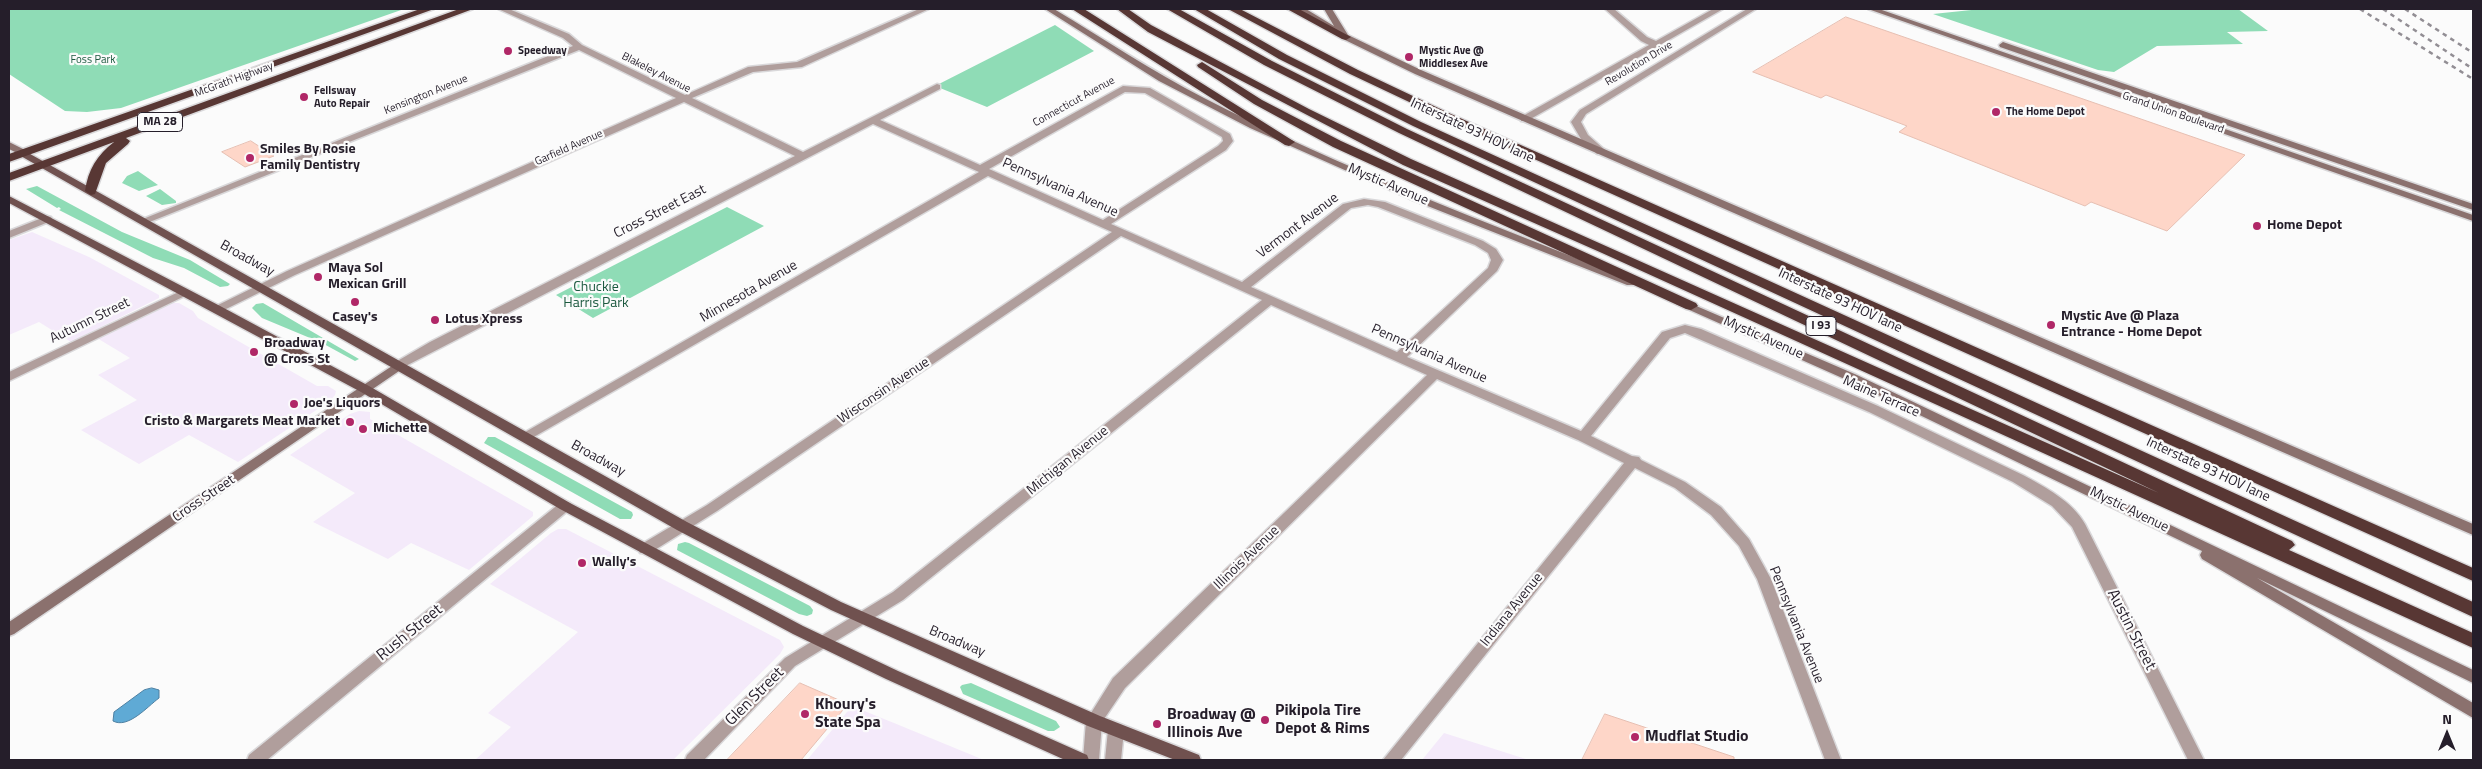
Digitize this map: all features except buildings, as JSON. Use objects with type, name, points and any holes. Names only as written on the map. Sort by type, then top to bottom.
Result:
[{"type":"highway","name":"McGrath Highway","points":[[9,158],[429,9]]},
{"type":"highway","name":"McGrath Highway","points":[[9,178],[468,9]]},
{"type":"highway","points":[[1077,9],[1290,142]]},
{"type":"highway","points":[[1122,9],[1229,84],[1298,124],[1386,167],[1691,306]]},
{"type":"highway","name":"I 93","points":[[1172,9],[1253,55],[1387,124],[2244,526],[2473,636]]},
{"type":"highway","name":"Interstate 93 HOV lane","points":[[1199,9],[1299,66],[1417,124],[2473,610]]},
{"type":"highway","points":[[1233,9],[1354,72],[1447,116],[2473,575]]},
{"type":"highway","points":[[1245,9],[1272,29]]},
{"type":"highway","points":[[1292,9],[1346,37]]},
{"type":"highway","points":[[1144,25],[1305,111],[1416,166],[1607,250],[2473,640]]},
{"type":"highway","points":[[90,191],[98,164],[109,152],[138,130]]},
{"type":"main road","name":"Mystic Avenue","points":[[1049,9],[1167,82],[1202,101],[1290,142],[1437,206],[1691,306],[1854,378],[2141,515],[2473,678]]},
{"type":"main road","points":[[1301,9],[1346,37],[1418,72],[2473,530]]},
{"type":"main road","points":[[1328,9],[1346,37]]},
{"type":"main road","name":"Grand Union Boulevard","points":[[1872,9],[2473,218]]},
{"type":"main road","name":"Grand Union Boulevard","points":[[1896,9],[2473,207]]},
{"type":"main road","name":"Broadway","points":[[9,145],[46,164],[90,191],[682,526],[863,619],[1094,721],[1193,760]]},
{"type":"main road","points":[[9,199],[365,389],[565,506],[645,549],[824,642],[1081,760]]},
{"type":"main road","name":"Cross Street","points":[[9,630],[398,366]]},
{"type":"main road","points":[[2141,515],[2473,711]]},
{"type":"street","name":"Blakeley Avenue","points":[[502,9],[566,36],[579,48],[801,155]]},
{"type":"street","name":"Garfield Avenue","points":[[218,309],[262,287],[751,69],[799,65],[926,9]]},
{"type":"street","points":[[1609,9],[1644,39],[1657,44]]},
{"type":"street","name":"Revolution Drive","points":[[1524,118],[1718,9]]},
{"type":"street","name":"Revolution Drive","points":[[1601,152],[1578,128],[1576,122],[1583,112],[1752,9]]},
{"type":"street","name":"Kensington Avenue","points":[[143,221],[579,48]]},
{"type":"street","name":"Cross Street East","points":[[398,366],[434,345],[937,86]]},
{"type":"street","name":"Connecticut Avenue","points":[[984,171],[1124,89],[1147,90],[1220,130],[1227,136],[1228,141],[1104,224]]},
{"type":"street","name":"Pennsylvania Avenue","points":[[872,120],[1435,374],[1583,436],[1634,460],[1680,485],[1716,511],[1744,543],[1764,579],[1833,760]]},
{"type":"street","name":"Minnesota Avenue","points":[[525,438],[984,171]]},
{"type":"street","name":"Vermont Avenue","points":[[1243,286],[1347,206],[1358,202],[1370,201],[1381,204],[1479,243],[1492,251],[1497,260],[1493,269],[1399,357]]},
{"type":"street","points":[[9,235],[47,219]]},
{"type":"street","name":"Wisconsin Avenue","points":[[645,549],[1121,231]]},
{"type":"street","name":"Autumn Street","points":[[9,377],[185,292]]},
{"type":"street","name":"Michigan Avenue","points":[[824,642],[898,596],[1270,299]]},
{"type":"street","name":"Maine Terrace","points":[[1583,436],[1666,335],[1685,329],[1697,332],[1934,437],[2060,503]]},
{"type":"street","name":"Illinois Avenue","points":[[1094,721],[1128,674],[1435,374]]},
{"type":"street","name":"Indiana Avenue","points":[[1391,760],[1634,460]]},
{"type":"street","name":"Austin Street","points":[[2060,503],[2078,524],[2196,760]]},
{"type":"street","name":"Rush Street","points":[[254,760],[565,506]]},
{"type":"street","name":"Glen Street","points":[[693,760],[790,662],[824,642]]},
{"type":"street","points":[[1091,760],[1094,721]]},
{"type":"street","points":[[1114,760],[1116,730]]},
{"type":"shaded area","points":[[32,232],[89,257],[159,295],[159,298],[71,342],[39,322],[9,335],[9,240]]},
{"type":"shaded area","points":[[173,303],[179,303],[193,311],[198,318],[317,386],[328,386],[336,391],[335,395],[330,401],[238,462],[189,435],[139,464],[81,430],[137,400],[98,375],[130,358],[97,338]]},
{"type":"shaded area","points":[[359,411],[370,412],[370,419],[533,512],[533,516],[469,570],[411,543],[388,559],[313,522],[355,493],[290,455],[350,414]]},
{"type":"shaded area","points":[[558,529],[566,529],[780,640],[784,647],[780,654],[673,760],[475,760],[511,727],[488,713],[578,632],[490,584]]},
{"type":"shaded area","points":[[852,706],[894,723],[984,760],[807,760]]},
{"type":"shaded area","points":[[1444,733],[1529,760],[1422,760]]},
{"type":"green space","name":"Foss Park","points":[[9,9],[404,9],[121,108],[87,112],[65,111],[9,74]]},
{"type":"green space","points":[[1981,9],[2238,9],[2268,31],[2227,32],[2243,44],[2157,46],[2114,72],[2098,70],[1933,14]]},
{"type":"green space","points":[[1055,25],[1094,51],[987,107],[935,86]]},
{"type":"green space","points":[[138,171],[158,185],[139,191],[122,183],[127,176]]},
{"type":"green space","points":[[37,186],[122,232],[190,260],[230,284],[220,287],[184,268],[153,258],[59,210],[61,209],[59,207],[57,208],[26,189]]},
{"type":"green space","points":[[160,189],[176,201],[176,203],[162,205],[146,196]]},
{"type":"green space","name":"Chuckie Harris Park","points":[[727,207],[764,226],[593,318],[556,295]]},
{"type":"green space","points":[[263,303],[359,359],[355,361],[322,343],[262,318],[252,308],[256,304]]},
{"type":"green space","points":[[488,437],[495,437],[632,512],[631,519],[620,519],[484,443]]},
{"type":"green space","points":[[685,542],[810,606],[813,610],[812,614],[807,616],[799,614],[677,550],[678,544]]},
{"type":"green space","points":[[971,683],[1056,721],[1060,727],[1054,731],[1048,731],[963,694],[960,687]]},
{"type":"water","points":[[152,688],[159,690],[159,698],[131,720],[119,723],[113,721],[114,712],[144,690]]},
{"type":"railway","points":[[2360,9],[2473,79]]},
{"type":"railway","points":[[2383,9],[2473,69]]},
{"type":"railway","points":[[2405,9],[2473,53]]},
{"type":"place","name":"Speedway","points":[[508,51]]},
{"type":"place","name":"Mystic Ave @ Middlesex Ave","points":[[1409,57]]},
{"type":"place","name":"Fellsway Auto Repair","points":[[304,97]]},
{"type":"place","name":"The Home Depot","points":[[1996,112]]},
{"type":"place","name":"Smiles By Rosie Family Dentistry","points":[[250,158]]},
{"type":"place","name":"Home Depot","points":[[2257,226]]},
{"type":"place","name":"Maya Sol Mexican Grill","points":[[318,277]]},
{"type":"place","name":"Casey's","points":[[355,302]]},
{"type":"place","name":"Lotus Xpress","points":[[435,320]]},
{"type":"place","name":"Mystic Ave @ Plaza Entrance - Home Depot","points":[[2051,325]]},
{"type":"place","name":"Broadway @ Cross St","points":[[254,352]]},
{"type":"place","name":"Joe's Liquors","points":[[294,404]]},
{"type":"place","name":"Cristo & Margarets Meat Market","points":[[350,422]]},
{"type":"place","name":"Michette","points":[[363,429]]},
{"type":"place","name":"Wally's","points":[[582,563]]},
{"type":"place","name":"Khoury's State Spa","points":[[805,714]]},
{"type":"place","name":"Pikipola Tire Depot & Rims","points":[[1265,720]]},
{"type":"place","name":"Broadway @ Illinois Ave","points":[[1157,724]]},
{"type":"place","name":"Mudflat Studio","points":[[1635,737]]}]
